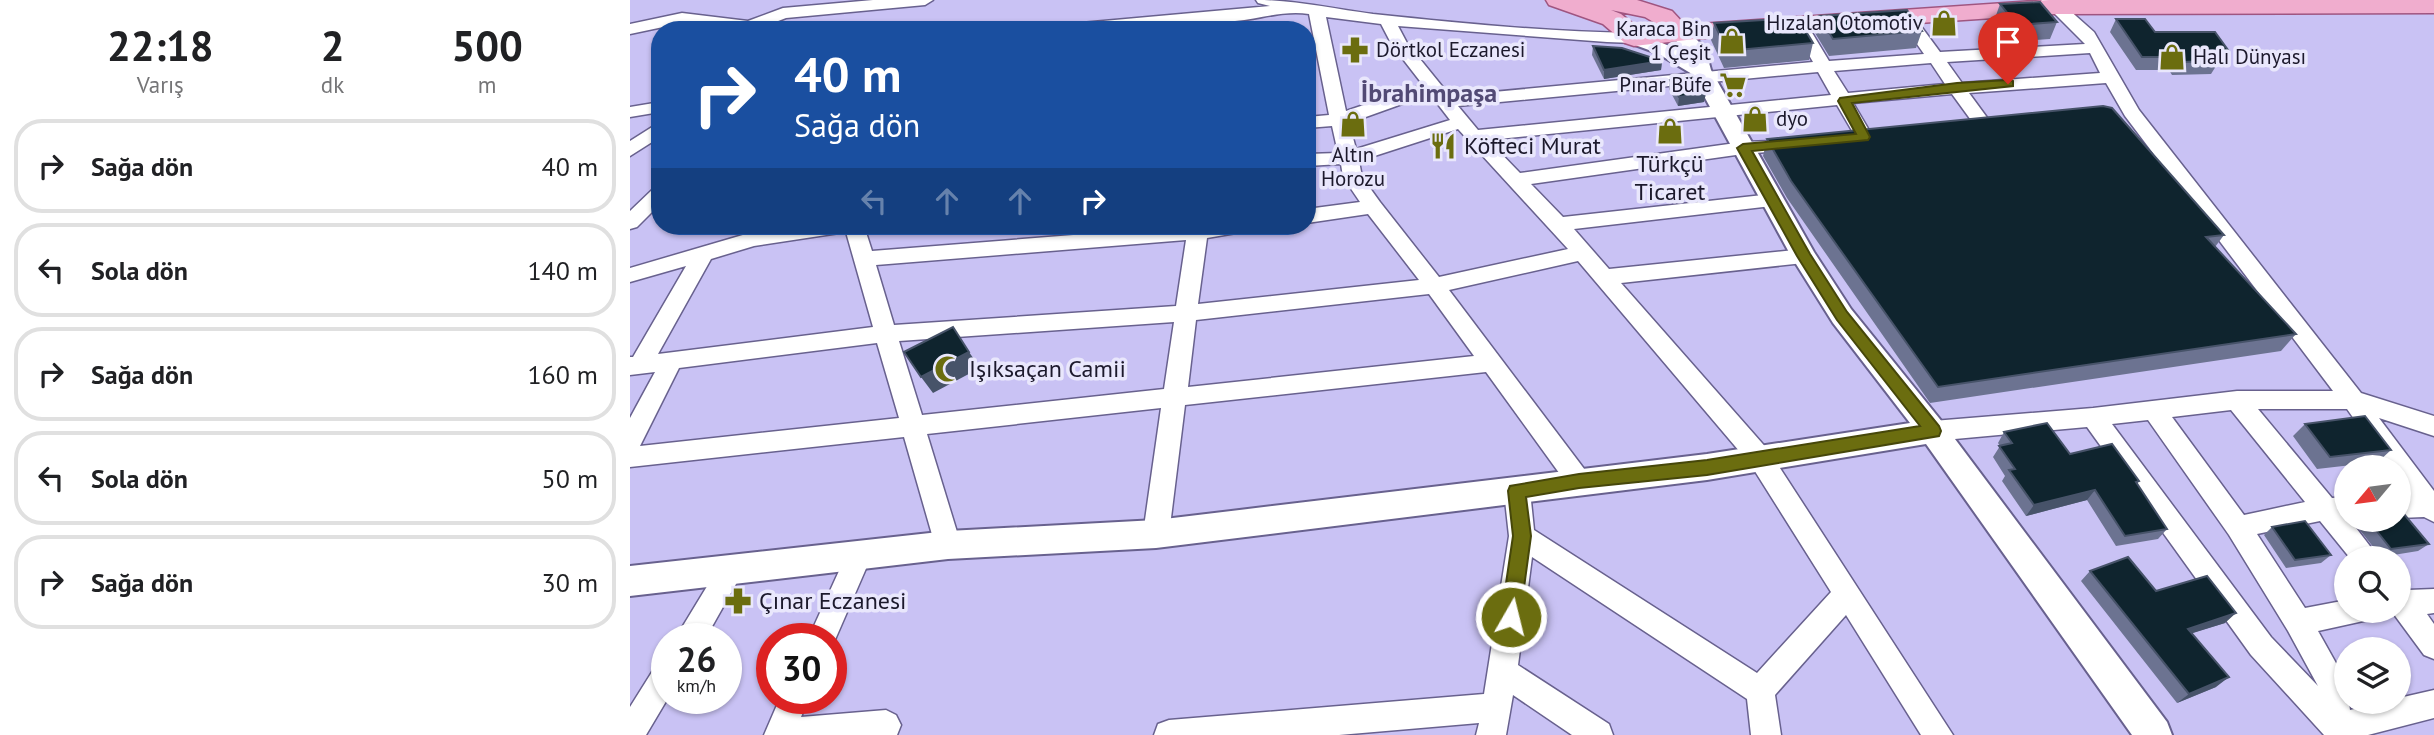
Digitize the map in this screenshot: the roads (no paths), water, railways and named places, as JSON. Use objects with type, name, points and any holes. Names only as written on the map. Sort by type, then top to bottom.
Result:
[{"type":"main road","points":[[1558,0],[1605,10],[1706,14],[2085,3],[2434,6]]},
{"type":"main road","points":[[1605,10],[1634,38],[1678,32],[1799,24],[1910,8]]},
{"type":"main road","points":[[1652,11],[1667,18],[1678,32]]},
{"type":"street","points":[[678,0],[685,7],[682,18]]},
{"type":"street","points":[[783,13],[794,0]]},
{"type":"street","points":[[766,21],[783,13],[925,0]]},
{"type":"street","points":[[1264,0],[1291,3],[1317,12],[1388,22],[1580,37],[1634,38],[1664,50],[1701,73]]},
{"type":"street","points":[[1171,21],[1245,15],[1291,3]]},
{"type":"street","points":[[2085,3],[2092,41]]},
{"type":"street","points":[[2052,4],[2092,41],[2131,112],[2353,400],[2432,509]]},
{"type":"street","points":[[1910,8],[1935,56],[1957,87],[1989,122],[1956,126]]},
{"type":"street","points":[[1528,31],[1605,10]]},
{"type":"street","points":[[1317,12],[1353,177],[1579,481]]},
{"type":"street","points":[[668,21],[682,18],[703,21]]},
{"type":"street","points":[[1388,22],[1400,45],[1467,130],[1558,224],[1760,458],[1938,735]]},
{"type":"street","points":[[1799,24],[1864,137]]},
{"type":"street","points":[[630,29],[651,25]]},
{"type":"street","points":[[1678,32],[1698,52],[1701,73],[1804,256],[1842,316],[1933,431],[2154,735]]},
{"type":"street","points":[[1316,122],[1339,120],[1440,95],[1701,73],[1825,66],[2092,41]]},
{"type":"street","points":[[1316,160],[1348,158],[1467,130],[1723,112],[1957,87],[2112,77]]},
{"type":"street","points":[[630,112],[651,108]]},
{"type":"street","points":[[2104,114],[2131,112]]},
{"type":"street","points":[[630,150],[651,135]]},
{"type":"street","points":[[1517,180],[1743,148],[1810,142]]},
{"type":"street","points":[[1558,224],[1772,200]]},
{"type":"street","points":[[630,222],[651,202]]},
{"type":"street","points":[[1316,215],[1373,207]]},
{"type":"street","points":[[630,275],[753,239],[780,235]]},
{"type":"street","points":[[857,235],[884,334],[916,427],[948,544]]},
{"type":"street","points":[[864,260],[1133,235]]},
{"type":"street","points":[[1156,534],[1197,235]]},
{"type":"street","points":[[635,366],[884,334],[1188,313],[1435,286],[1583,253]]},
{"type":"street","points":[[635,366],[703,254]]},
{"type":"street","points":[[1605,277],[1804,256]]},
{"type":"street","points":[[630,441],[671,362]]},
{"type":"street","points":[[630,457],[1489,363]]},
{"type":"street","points":[[2237,400],[2334,506]]},
{"type":"street","points":[[630,581],[732,568],[858,557],[948,544],[1156,534],[1707,467],[1933,431],[2154,411],[2237,400],[2353,400],[2434,426]]},
{"type":"street","points":[[2154,411],[2238,527],[2298,622],[2332,681],[2340,731]]},
{"type":"street","points":[[2093,417],[2261,646],[2340,731]]},
{"type":"street","points":[[1169,735],[1493,721],[1503,671],[1522,536],[1517,491]]},
{"type":"street","points":[[2238,527],[2334,508]]},
{"type":"street","points":[[2412,508],[2432,509]]},
{"type":"street","points":[[1522,536],[1760,691],[1766,735]]},
{"type":"street","points":[[829,623],[858,557]]},
{"type":"street","points":[[699,623],[732,568]]},
{"type":"street","points":[[1760,691],[1847,594]]},
{"type":"street","points":[[2411,602],[2434,601]]},
{"type":"street","points":[[2298,622],[2334,615]]},
{"type":"street","points":[[2411,616],[2434,646]]},
{"type":"street","points":[[1503,671],[1598,735]]},
{"type":"street","points":[[630,734],[651,700]]},
{"type":"street","points":[[2340,731],[2434,704]]},
{"type":"street","points":[[788,714],[779,734],[886,724],[883,735]]},
{"type":"place","name":"Hızalan Otomotiv","points":[[1944,23]]},
{"type":"place","name":"Karaca Bin 1 Çeşit","points":[[1732,41]]},
{"type":"place","name":"Dörtkol Eczanesi","points":[[1355,50]]},
{"type":"place","name":"Halı Dünyası","points":[[2172,57]]},
{"type":"place","name":"Pınar Büfe","points":[[1733,85]]},
{"type":"place","name":"dyo","points":[[1755,119]]},
{"type":"place","name":"Altın Horozu","points":[[1353,124]]},
{"type":"place","name":"Türkçü Ticaret","points":[[1670,131]]},
{"type":"place","name":"Köfteci Murat","points":[[1443,146]]},
{"type":"place","name":"Işıksaçan Camii","points":[[948,369]]},
{"type":"place","name":"Çınar Eczanesi","points":[[738,601]]},
{"type":"district","name":"İbrahimpaşa","points":[[1429,93]]}]
